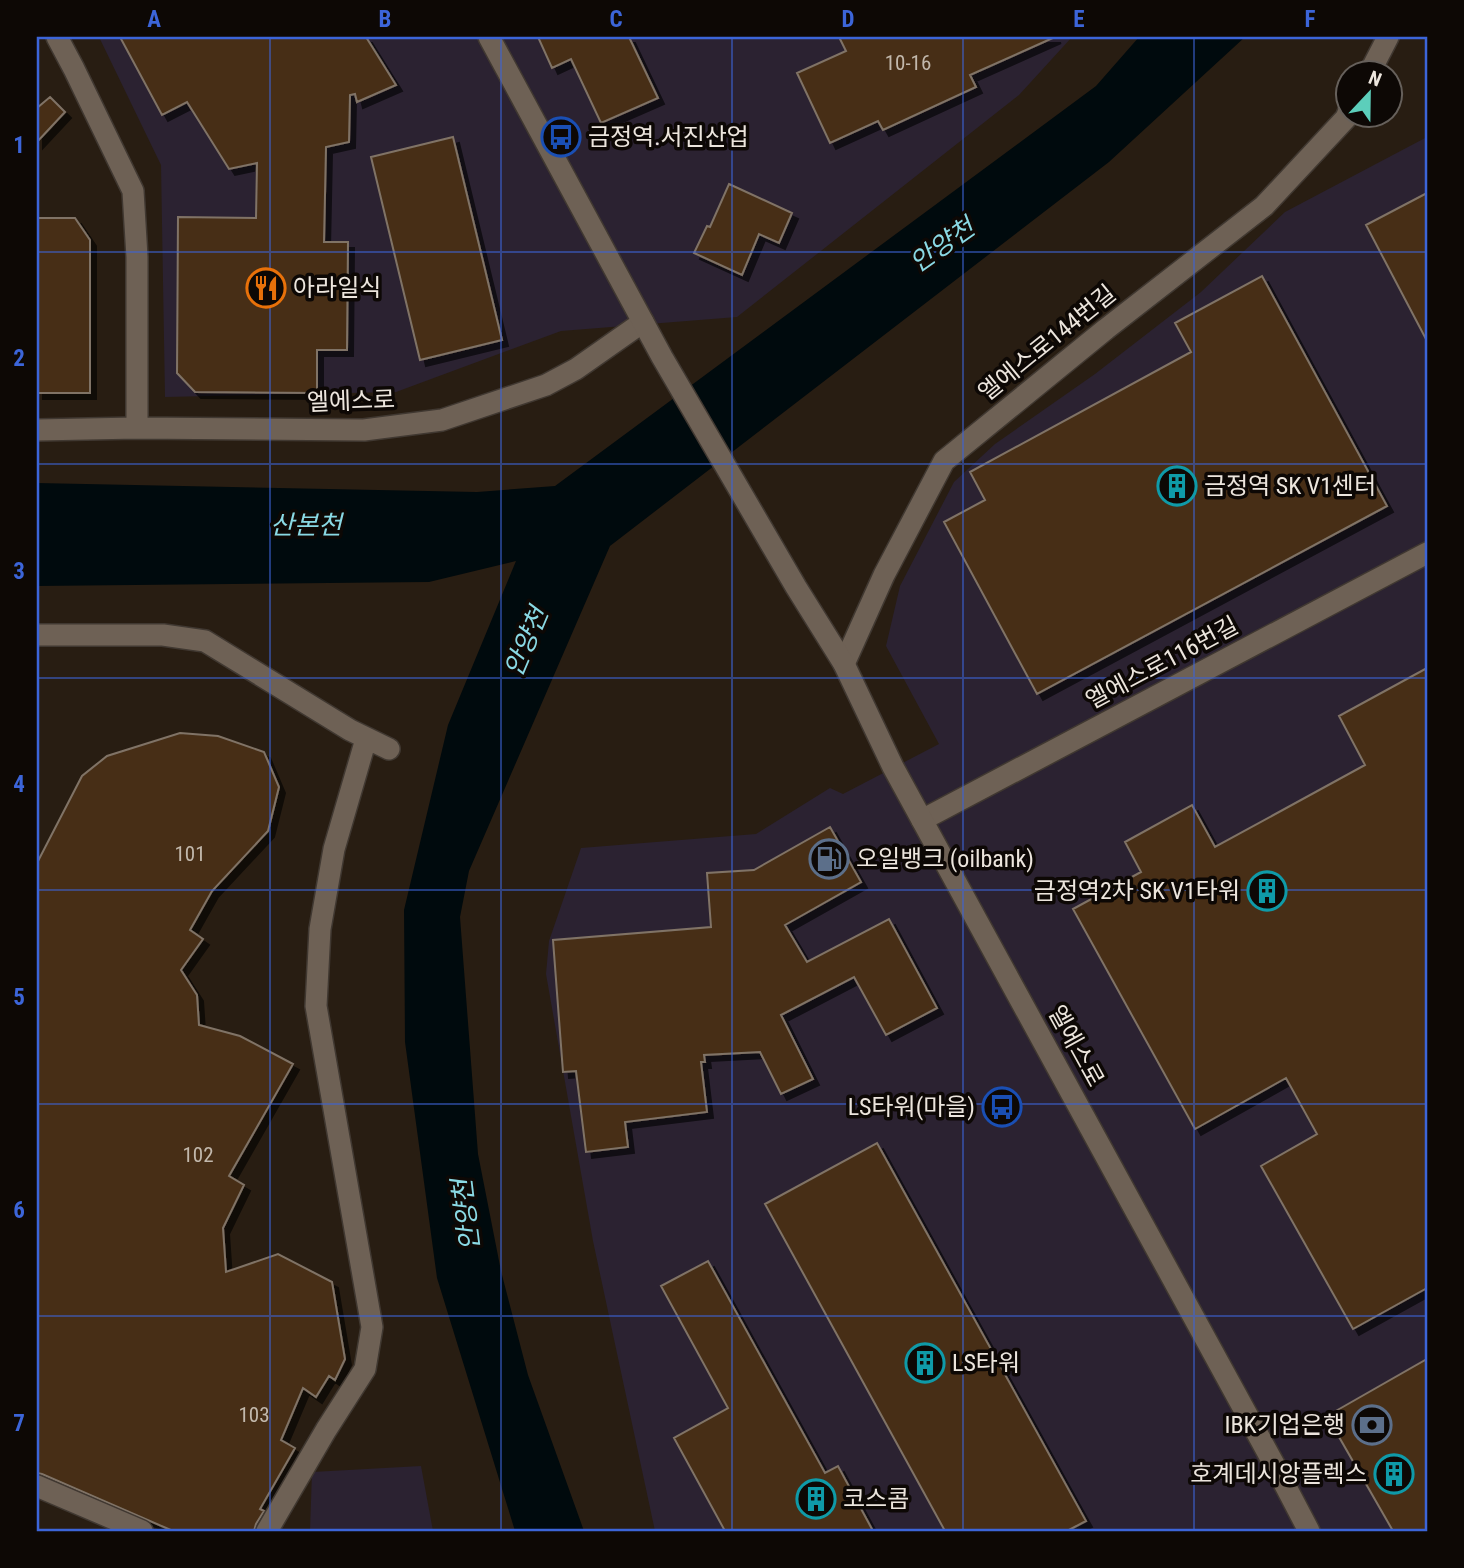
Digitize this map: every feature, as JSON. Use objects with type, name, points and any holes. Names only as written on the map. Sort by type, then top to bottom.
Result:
[{"type":"street","points":[[57,37],[132,191],[137,257],[137,428]]},
{"type":"street","points":[[489,37],[643,322]]},
{"type":"street","points":[[1376,60],[1388,37]]},
{"type":"street","name":"엘에스로144번길","points":[[844,664],[884,575],[944,461],[1106,329],[1264,206],[1335,130]]},
{"type":"street","name":"엘에스로","points":[[37,430],[364,430],[442,421],[546,385],[576,369],[643,322],[796,587],[844,664],[893,767],[1309,1531]]},
{"type":"street","name":"엘에스로116번길","points":[[922,820],[1427,553]]},
{"type":"street","points":[[37,635],[163,635],[205,641],[366,739],[389,749]]},
{"type":"street","points":[[267,1531],[365,1369],[372,1327],[316,1006],[320,929],[334,849],[366,739]]},
{"type":"street","points":[[37,1486],[142,1531]]},
{"type":"shaded area","points":[[99,37],[1072,37],[1019,95],[737,317],[561,331],[396,392],[165,397],[161,165]]},
{"type":"shaded area","points":[[1427,137],[1427,1531],[655,1531],[593,1241],[546,974],[549,941],[581,848],[756,834],[830,788],[843,794],[939,744],[886,646],[900,586],[954,482],[995,444],[1095,374],[1201,292],[1285,212]]},
{"type":"shaded area","points":[[421,1466],[433,1531],[310,1531],[312,1472]]},
{"type":"water","points":[[1139,37],[1245,37],[1109,162],[610,546],[469,871],[460,917],[478,1154],[501,1271],[528,1375],[584,1531],[515,1531],[437,1278],[405,1042],[404,910],[448,725],[516,561],[429,582],[37,586],[37,483],[477,492],[555,486],[1096,86]]},
{"type":"building","points":[[120,37],[366,37],[396,85],[357,102],[355,94],[350,95],[349,142],[326,147],[324,242],[348,242],[347,350],[317,350],[317,393],[195,392],[177,373],[178,217],[256,218],[257,163],[229,169],[187,102],[162,115]]},
{"type":"building","points":[[538,37],[629,37],[658,98],[601,123],[571,59],[552,68]]},
{"type":"building","points":[[839,37],[1055,37],[970,75],[976,87],[883,130],[878,121],[830,143],[797,73],[846,51]]},
{"type":"building","points":[[50,97],[65,112],[37,142],[37,108]]},
{"type":"building","points":[[453,137],[502,340],[420,360],[371,157]]},
{"type":"building","points":[[729,184],[792,213],[779,243],[759,234],[742,275],[694,253],[707,226],[710,227]]},
{"type":"building","points":[[1427,193],[1427,341],[1366,225]]},
{"type":"building","points":[[37,218],[75,218],[90,240],[90,393],[37,393]]},
{"type":"building","name":"금정역 SK V1센터","points":[[1262,276],[1387,506],[1037,694],[944,522],[985,500],[970,472],[1191,352],[1175,323]]},
{"type":"building","name":"금정역2차 SK V1타워","points":[[1427,668],[1427,1288],[1353,1329],[1261,1166],[1317,1134],[1286,1078],[1195,1129],[1073,909],[1141,872],[1125,842],[1192,805],[1215,847],[1365,765],[1339,716]]},
{"type":"building","points":[[180,733],[218,736],[264,752],[279,787],[268,831],[212,891],[190,930],[203,939],[181,970],[197,995],[199,1025],[240,1036],[293,1064],[229,1176],[244,1185],[223,1228],[226,1272],[278,1254],[332,1282],[345,1359],[335,1380],[329,1376],[316,1397],[303,1388],[281,1440],[295,1448],[260,1509],[264,1511],[254,1531],[173,1531],[37,1473],[37,863],[82,776],[107,756]]},
{"type":"building","points":[[830,827],[861,882],[785,925],[807,962],[889,919],[937,1008],[886,1035],[854,977],[781,1015],[813,1079],[781,1094],[760,1052],[704,1055],[705,1062],[701,1062],[707,1112],[625,1122],[628,1147],[586,1152],[576,1071],[563,1072],[553,940],[711,927],[707,873],[754,870]]},
{"type":"building","name":"LS타워","points":[[877,1143],[1086,1521],[1067,1531],[945,1531],[765,1204]]},
{"type":"building","points":[[708,1261],[825,1473],[838,1466],[873,1531],[725,1531],[674,1438],[728,1408],[661,1286]]},
{"type":"building","name":"호계데시앙플렉스","points":[[1427,1359],[1427,1531],[1393,1531],[1327,1416]]},
{"type":"place","name":"금정역.서진산업","points":[[561,137]]},
{"type":"place","name":"아라일식","points":[[266,288]]},
{"type":"place","name":"금정역 SK V1센터","points":[[1177,486]]},
{"type":"place","name":"오일뱅크 (oilbank)","points":[[829,859]]},
{"type":"place","name":"금정역2차 SK V1타워","points":[[1267,891]]},
{"type":"place","name":"LS타워(마을)","points":[[1002,1107]]},
{"type":"place","name":"LS타워","points":[[925,1363]]},
{"type":"place","name":"IBK기업은행","points":[[1372,1425]]},
{"type":"place","name":"호계데시앙플렉스","points":[[1394,1474]]},
{"type":"place","name":"코스콤","points":[[816,1499]]},
{"type":"water label","name":"안양천","points":[[942,245]]},
{"type":"water label","name":"산본천","points":[[306,525]]},
{"type":"water label","name":"안양천","points":[[526,642]]},
{"type":"water label","name":"안양천","points":[[466,1215]]}]
